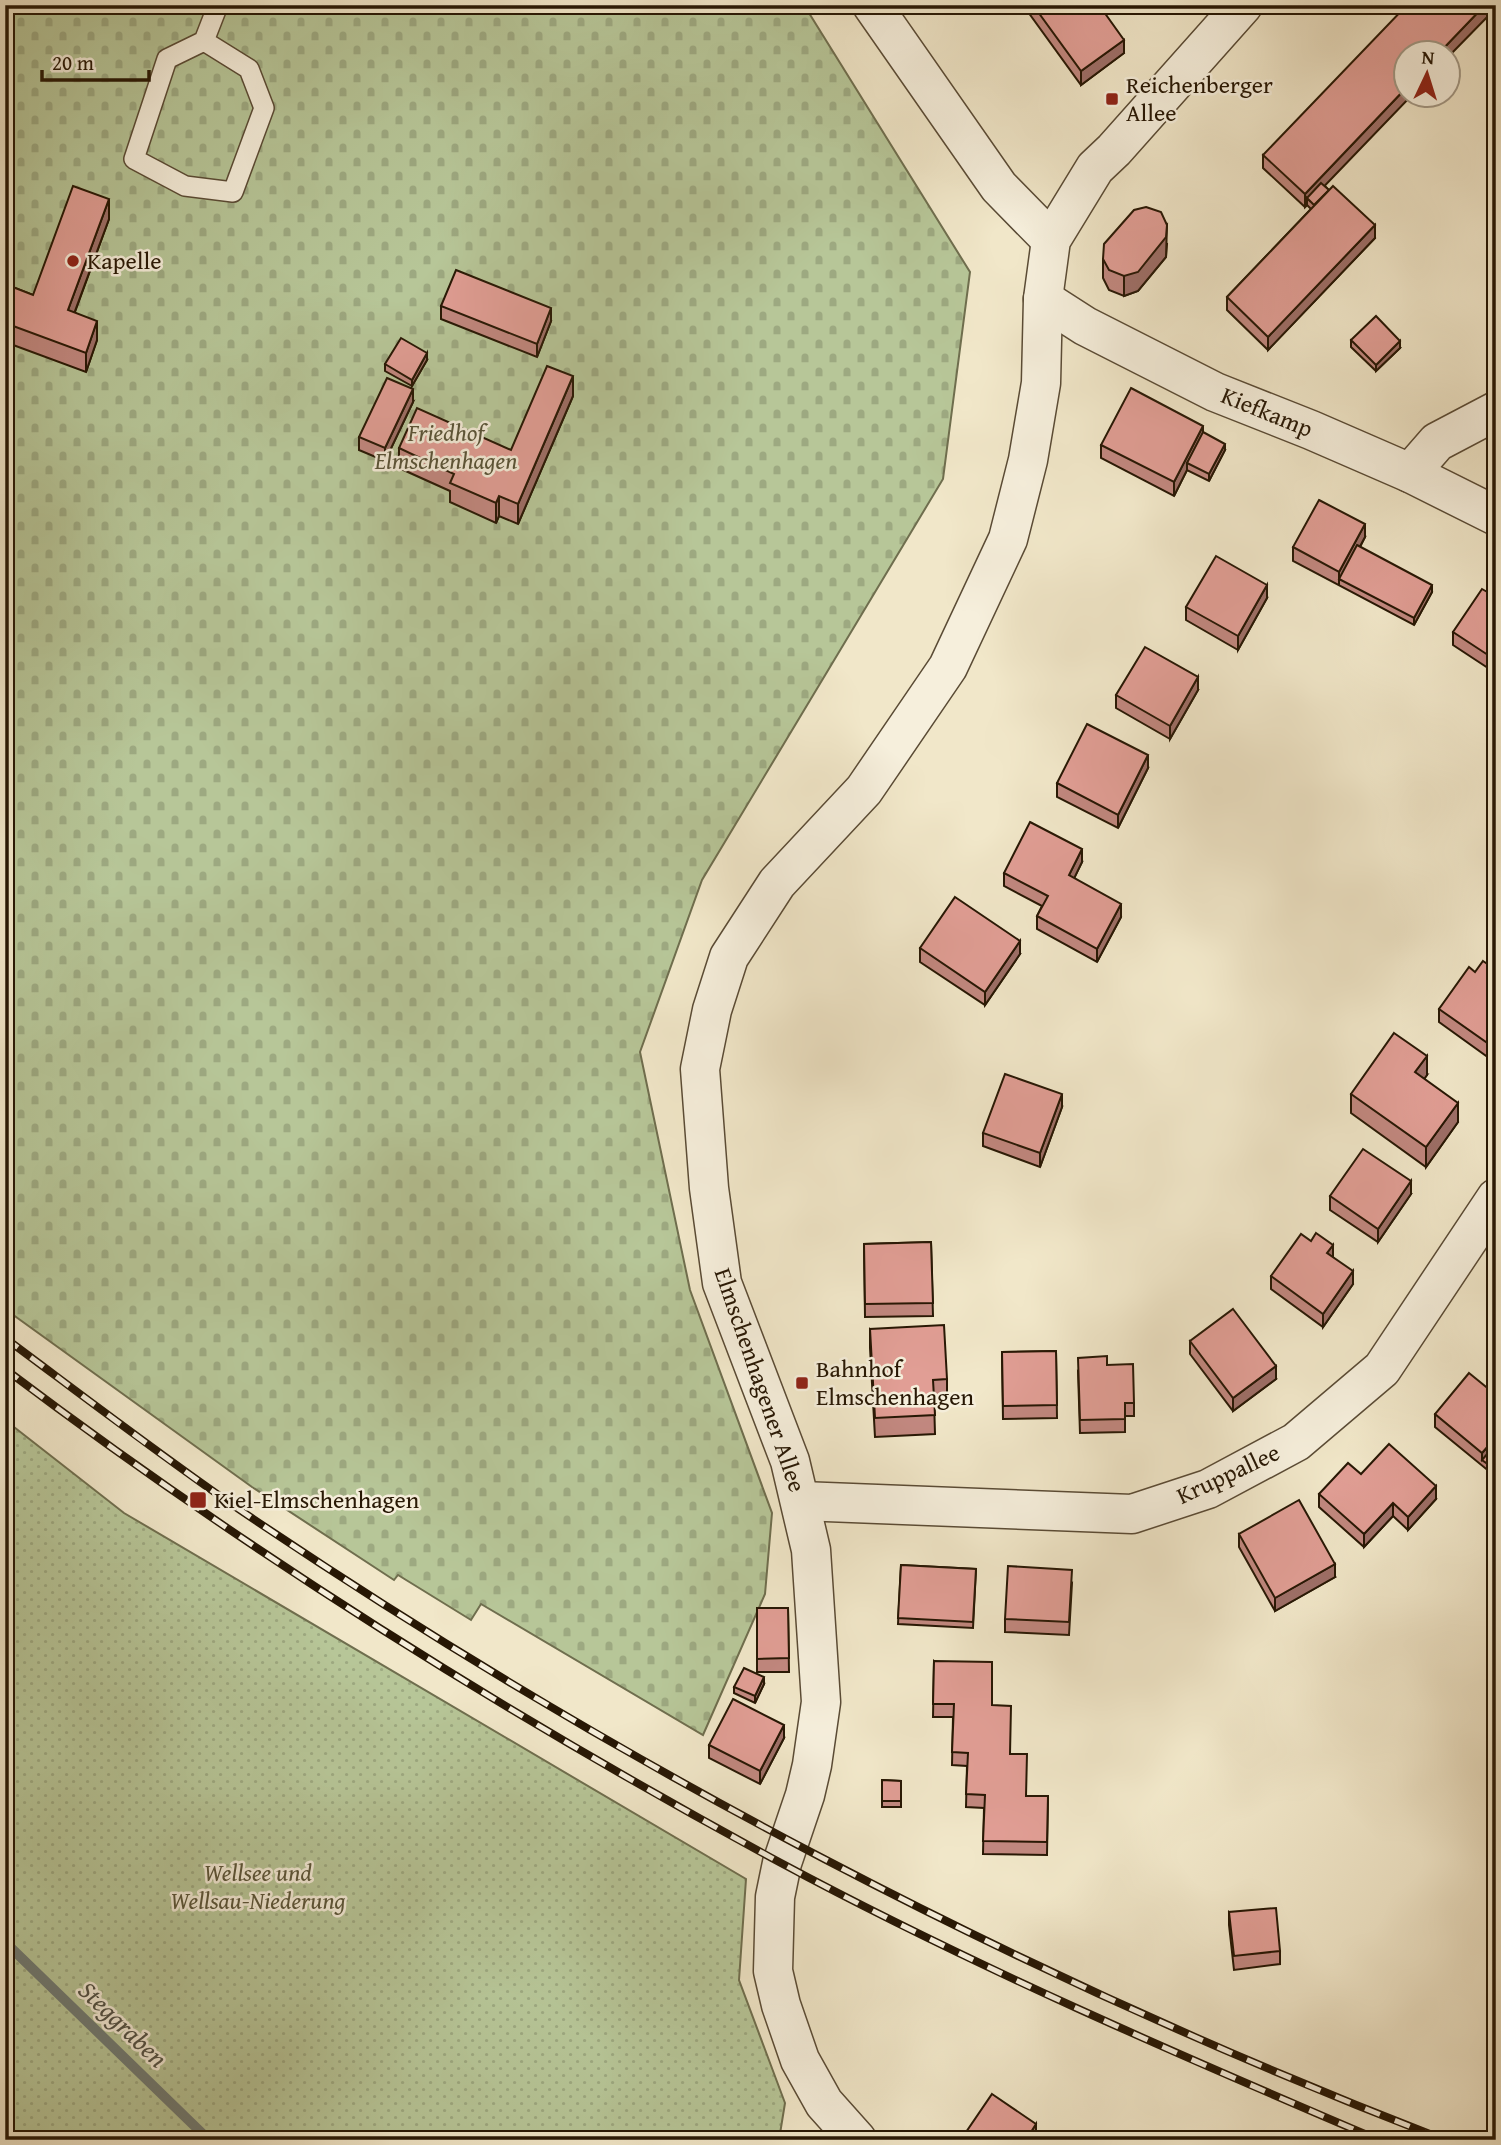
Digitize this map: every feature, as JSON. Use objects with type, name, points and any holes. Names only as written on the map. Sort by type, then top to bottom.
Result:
[{"type":"street","points":[[872,5],[999,187],[1051,240],[1095,168],[1139,123],[1243,5]]},
{"type":"street","name":"Elmschenhagener Allee","points":[[856,2140],[824,2103],[800,2060],[781,2005],[773,1971],[775,1897],[782,1863],[808,1785],[821,1702],[811,1550],[790,1461],[722,1283],[709,1188],[700,1069],[712,1010],[729,957],[777,883],[864,790],[948,667],[1008,539],[1028,460],[1041,383],[1043,299],[1051,240]]},
{"type":"street","name":"Kiefkamp","points":[[1043,299],[1085,326],[1215,392],[1311,429],[1410,473],[1496,516]]},
{"type":"street","points":[[1410,473],[1437,442],[1496,411]]},
{"type":"street","name":"Kruppallee","points":[[801,1501],[1132,1514],[1208,1489],[1296,1442],[1381,1369],[1496,1198]]},
{"type":"lane","points":[[204,41],[249,69],[264,108],[233,192],[186,186],[134,159],[167,59],[204,41],[218,5]]},
{"type":"green space","name":"Friedhof Elmschenhagen","points":[[5,5],[804,5],[970,272],[943,479],[702,880],[640,1052],[690,1290],[772,1513],[765,1594],[703,1735],[481,1604],[471,1620],[398,1575],[394,1580],[252,1487],[5,1309]]},
{"type":"green space","name":"Wellsee und Wellsau-Niederung","points":[[5,1420],[124,1513],[746,1879],[739,1980],[785,2103],[779,2140],[5,2140]]},
{"type":"building","points":[[1033,5],[1099,5],[1124,40],[1081,71]]},
{"type":"building","points":[[1407,5],[1485,5],[1453,38],[1392,38],[1392,103],[1305,194],[1263,155]]},
{"type":"building","points":[[1321,183],[1329,190],[1314,205],[1307,198]]},
{"type":"building","name":"Kapelle","points":[[73,186],[109,199],[68,310],[97,321],[86,353],[5,323],[5,284],[33,295]]},
{"type":"building","points":[[1333,186],[1375,225],[1268,337],[1227,297]]},
{"type":"building","points":[[1146,207],[1161,212],[1167,225],[1166,237],[1138,272],[1124,276],[1109,270],[1103,259],[1104,244],[1134,210]]},
{"type":"building","points":[[456,270],[551,308],[537,344],[441,306]]},
{"type":"building","points":[[1376,316],[1400,341],[1376,365],[1351,340]]},
{"type":"building","points":[[401,338],[427,353],[412,380],[385,364]]},
{"type":"building","points":[[547,366],[573,376],[518,504],[499,496],[496,503],[450,483],[454,474],[399,448],[417,408],[511,450]]},
{"type":"building","points":[[387,378],[413,389],[385,448],[359,437]]},
{"type":"building","points":[[1131,388],[1203,426],[1174,482],[1101,445]]},
{"type":"building","points":[[1203,432],[1225,444],[1209,474],[1187,463]]},
{"type":"building","points":[[1319,500],[1365,524],[1339,572],[1293,547]]},
{"type":"building","points":[[1357,545],[1432,585],[1414,618],[1339,579]]},
{"type":"building","points":[[1216,556],[1267,585],[1238,636],[1186,607]]},
{"type":"building","points":[[1482,589],[1496,597],[1496,650],[1491,657],[1453,632]]},
{"type":"building","points":[[1145,647],[1198,677],[1170,726],[1116,695]]},
{"type":"building","points":[[1087,724],[1148,755],[1118,815],[1057,783]]},
{"type":"building","points":[[1030,822],[1082,849],[1069,875],[1121,904],[1097,949],[1037,916],[1048,896],[1004,873]]},
{"type":"building","points":[[955,897],[1020,941],[985,992],[920,948]]},
{"type":"building","points":[[1496,927],[1496,943],[1489,938]]},
{"type":"building","points":[[1483,961],[1496,970],[1496,1049],[1439,1009],[1469,967],[1475,972]]},
{"type":"building","points":[[1394,1033],[1427,1056],[1415,1072],[1458,1103],[1426,1147],[1351,1094]]},
{"type":"building","points":[[1005,1074],[1062,1094],[1040,1153],[983,1133]]},
{"type":"building","points":[[1363,1149],[1411,1181],[1378,1229],[1330,1196]]},
{"type":"building","points":[[1316,1233],[1333,1245],[1327,1253],[1353,1271],[1323,1314],[1271,1276],[1301,1234],[1311,1241]]},
{"type":"building","points":[[931,1242],[933,1303],[865,1304],[864,1244]]},
{"type":"building","points":[[1233,1309],[1276,1366],[1233,1398],[1190,1341]]},
{"type":"building","points":[[944,1325],[947,1379],[933,1380],[935,1415],[875,1418],[870,1329]]},
{"type":"building","points":[[1056,1351],[1057,1405],[1003,1406],[1002,1352]]},
{"type":"building","points":[[1107,1356],[1107,1365],[1133,1364],[1134,1403],[1125,1403],[1125,1419],[1080,1420],[1078,1358]]},
{"type":"building","points":[[1469,1373],[1496,1395],[1496,1437],[1482,1453],[1435,1414]]},
{"type":"building","points":[[1389,1444],[1436,1486],[1408,1517],[1393,1503],[1364,1534],[1319,1494],[1348,1463],[1361,1474]]},
{"type":"building","points":[[1493,1447],[1496,1450],[1496,1470],[1482,1460]]},
{"type":"building","points":[[1299,1500],[1335,1564],[1275,1598],[1239,1534]]},
{"type":"building","points":[[901,1565],[976,1569],[973,1622],[898,1618]]},
{"type":"building","points":[[1008,1566],[1072,1570],[1069,1622],[1005,1619]]},
{"type":"building","points":[[757,1608],[788,1608],[789,1658],[757,1659]]},
{"type":"building","points":[[934,1661],[992,1662],[992,1705],[1011,1706],[1010,1754],[1027,1754],[1026,1796],[1048,1796],[1047,1842],[983,1841],[985,1795],[966,1794],[968,1753],[952,1752],[954,1704],[933,1704]]},
{"type":"building","points":[[744,1668],[764,1677],[755,1696],[734,1687]]},
{"type":"building","points":[[733,1699],[784,1725],[760,1771],[709,1745]]},
{"type":"building","points":[[882,1780],[901,1781],[901,1801],[882,1801]]},
{"type":"building","points":[[1276,1908],[1280,1951],[1234,1956],[1229,1912]]},
{"type":"building","points":[[992,2094],[1036,2124],[1026,2140],[962,2138]]},
{"type":"waterway","name":"Steggraben","points":[[5,1942],[209,2140]]},
{"type":"railway","points":[[5,1338],[240,1510],[527,1693],[675,1778],[824,1859],[1131,2009],[1287,2077],[1445,2140]]},
{"type":"railway","points":[[5,1369],[192,1504],[384,1631],[580,1750],[680,1807],[854,1901],[1002,1974],[1379,2140]]},
{"type":"place","name":"Reichenberger Allee","points":[[1112,99]]},
{"type":"place","name":"Kapelle","points":[[73,261]]},
{"type":"place","name":"Bahnhof Elmschenhagen","points":[[802,1383]]},
{"type":"place","name":"Kiel-Elmschenhagen","points":[[198,1500]]}]
